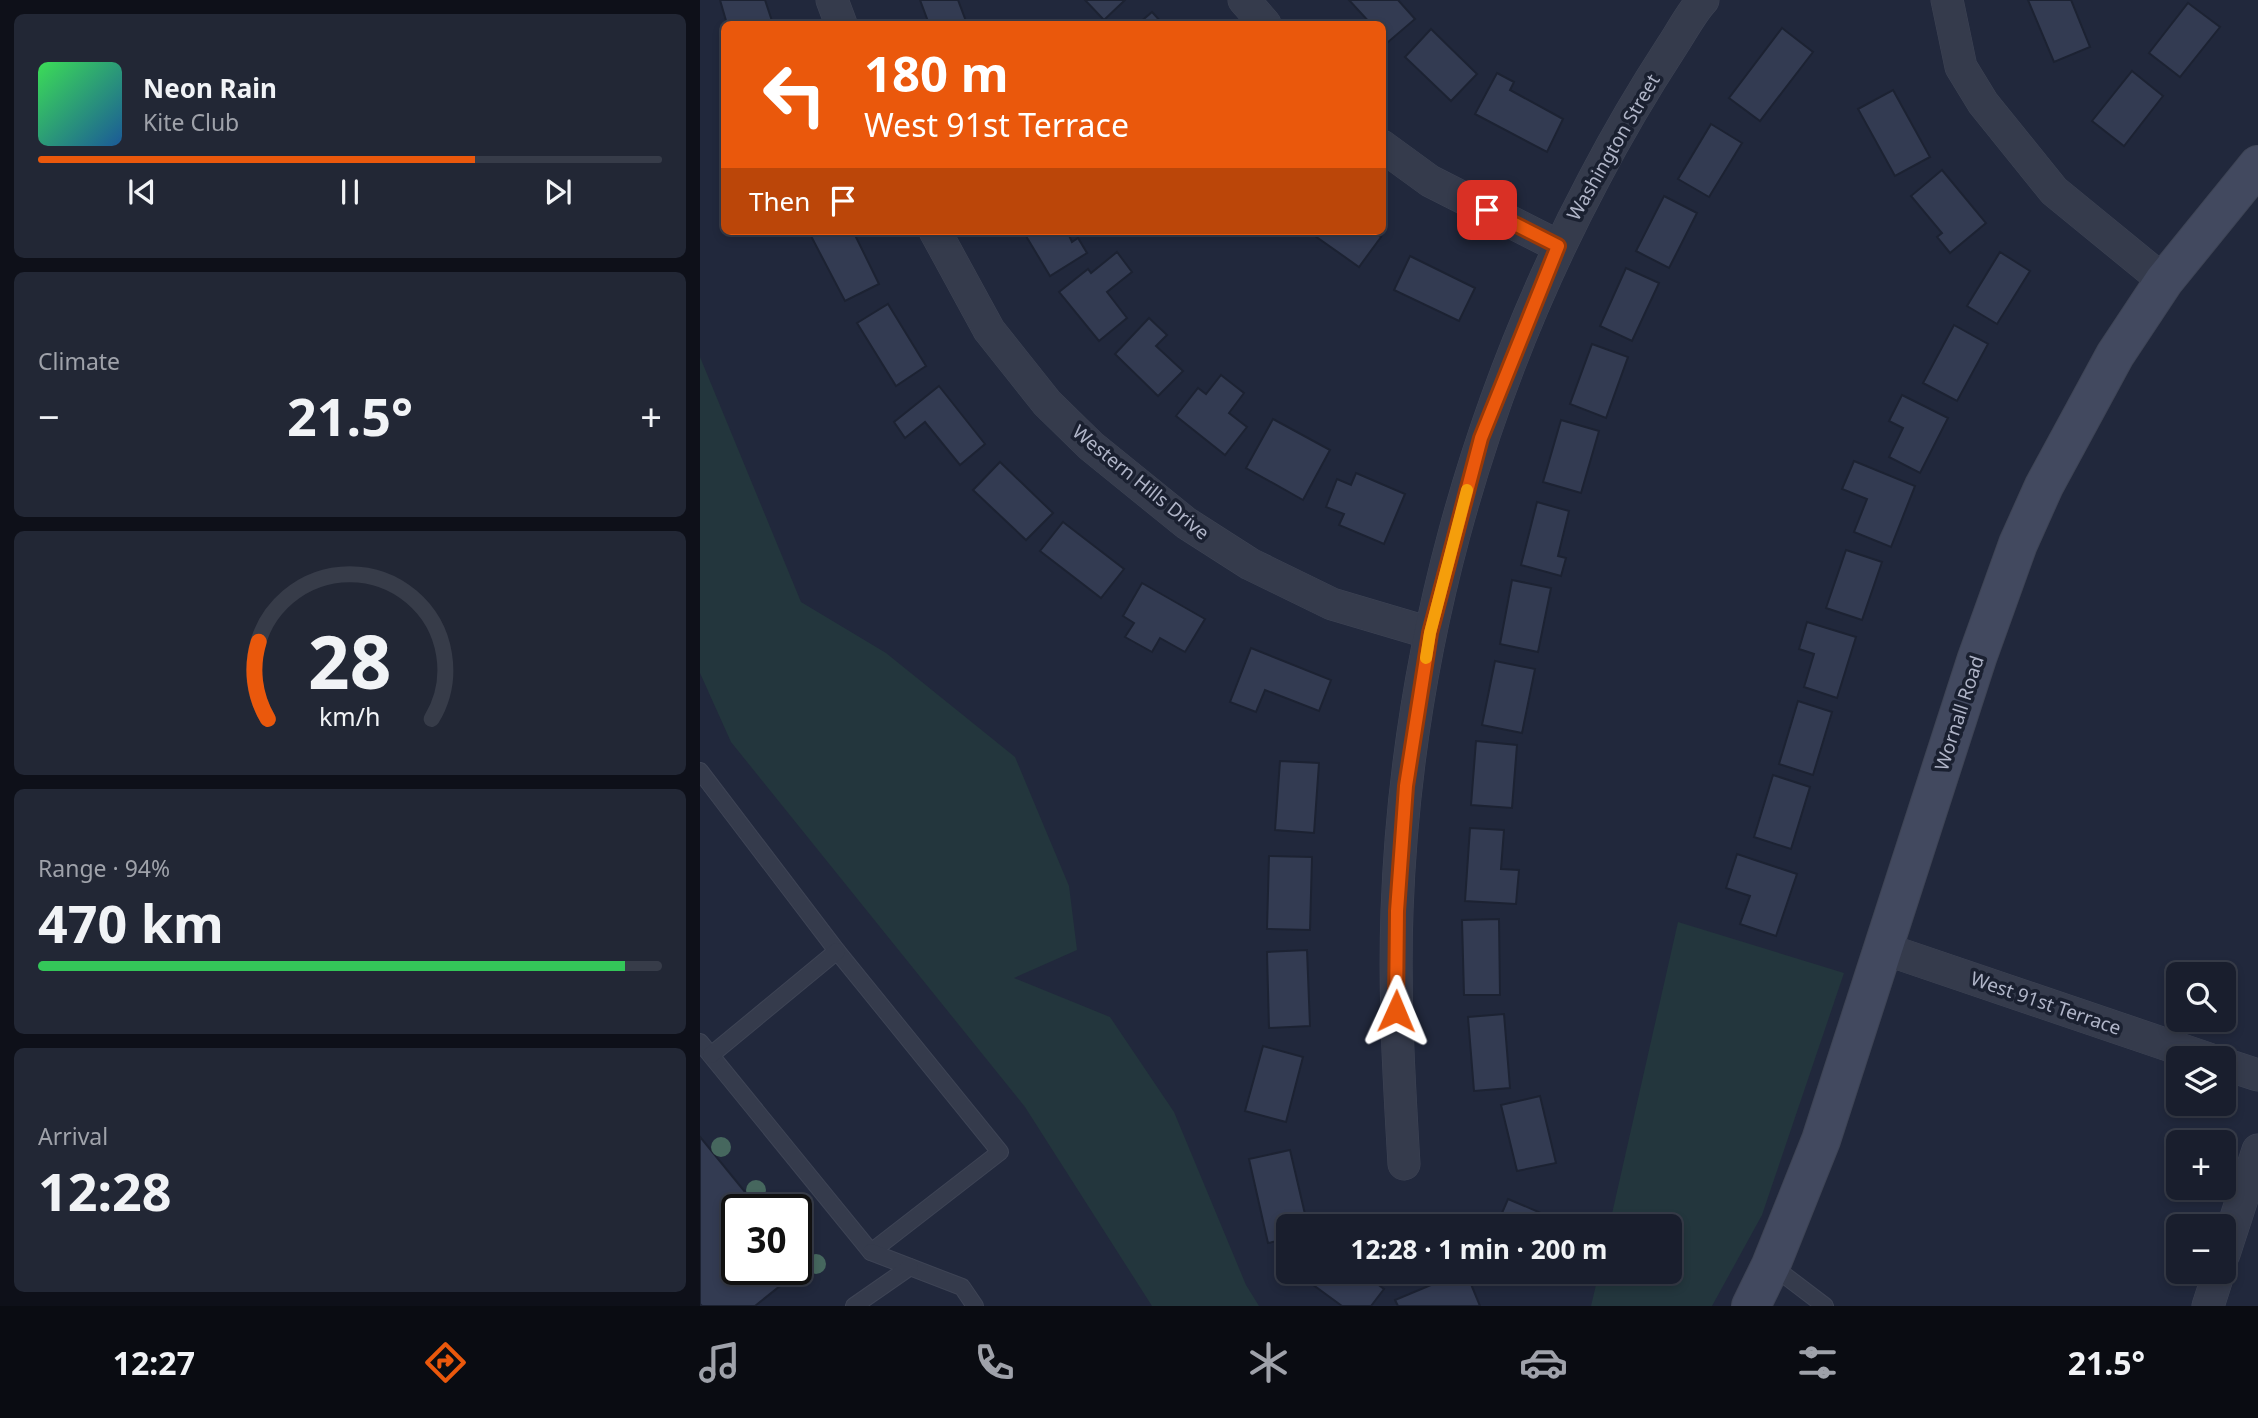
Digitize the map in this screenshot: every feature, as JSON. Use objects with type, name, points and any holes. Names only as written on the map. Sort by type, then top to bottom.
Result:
[{"type":"main road","name":"Wornall Road","points":[[1751,1306],[1771,1265],[1821,1140],[1977,658],[2018,544],[2044,486],[2115,355],[2164,281],[2258,165]]},
{"type":"street","points":[[832,0],[840,21]]},
{"type":"street","points":[[1244,0],[1262,21]]},
{"type":"street","name":"Washington Street","points":[[1404,1164],[1396,1036],[1397,911],[1406,786],[1430,633],[1481,438],[1558,246],[1622,125],[1703,0]]},
{"type":"street","points":[[1947,0],[1961,67],[1983,103],[2054,191],[2164,281]]},
{"type":"street","points":[[1386,149],[1430,181],[1558,246]]},
{"type":"street","name":"Western Hills Drive","points":[[937,235],[989,330],[1047,403],[1091,446],[1186,523],[1250,564],[1332,604],[1430,633]]},
{"type":"street","name":"West 91st Terrace","points":[[1882,948],[2171,1046]]},
{"type":"street","points":[[2236,1068],[2258,1075]]},
{"type":"street","points":[[2236,1217],[2258,1150]]},
{"type":"street","points":[[2208,1306],[2214,1284]]},
{"type":"lane","points":[[700,771],[837,951],[1000,1152],[871,1252]]},
{"type":"lane","points":[[711,1055],[837,951]]},
{"type":"lane","points":[[700,1042],[871,1252],[962,1287],[975,1306]]},
{"type":"lane","points":[[1771,1265],[1825,1306]]},
{"type":"lane","points":[[854,1306],[910,1267]]},
{"type":"shaded area","points":[[700,357],[801,602],[886,653],[1015,757],[1069,886],[1077,950],[1014,978],[1110,1017],[1174,1112],[1246,1285],[1259,1306],[1152,1306],[1025,1107],[731,742],[700,673]]},
{"type":"shaded area","points":[[1678,922],[1844,973],[1762,1215],[1712,1306],[1591,1306],[1596,1284],[1682,1284],[1682,1214],[1612,1214]]},
{"type":"building","points":[[720,0],[765,0],[772,21],[726,21]]},
{"type":"building","points":[[920,0],[958,0],[966,21],[928,21]]},
{"type":"building","points":[[1085,0],[1125,0],[1104,20]]},
{"type":"building","points":[[1349,0],[1398,0],[1415,19],[1387,43],[1386,21],[1368,21]]},
{"type":"building","points":[[2028,0],[2071,0],[2090,47],[2054,62]]},
{"type":"building","points":[[2188,3],[2220,27],[2180,77],[2149,53]]},
{"type":"building","points":[[1152,12],[1160,21],[1142,21]]},
{"type":"building","points":[[1782,28],[1813,52],[1760,121],[1729,98]]},
{"type":"building","points":[[1431,29],[1477,74],[1451,101],[1405,57]]},
{"type":"building","points":[[2132,71],[2163,96],[2124,146],[2092,121]]},
{"type":"building","points":[[1497,73],[1514,82],[1510,90],[1563,119],[1547,152],[1475,114]]},
{"type":"building","points":[[1893,90],[1930,157],[1895,176],[1858,109]]},
{"type":"building","points":[[1711,124],[1742,143],[1709,197],[1678,179]]},
{"type":"building","points":[[1942,170],[1986,223],[1950,253],[1937,237],[1942,233],[1911,196]]},
{"type":"building","points":[[1664,196],[1697,213],[1669,268],[1636,251]]},
{"type":"building","points":[[855,235],[879,284],[845,301],[811,236]]},
{"type":"building","points":[[1025,235],[1069,235],[1072,242],[1078,238],[1087,253],[1050,276]]},
{"type":"building","points":[[1314,235],[1378,235],[1381,237],[1359,267]]},
{"type":"building","points":[[1117,252],[1132,272],[1107,292],[1127,318],[1099,341],[1059,292],[1088,269],[1091,273]]},
{"type":"building","points":[[2000,252],[2030,271],[1997,324],[1967,306]]},
{"type":"building","points":[[1410,256],[1475,288],[1459,321],[1394,290]]},
{"type":"building","points":[[1626,268],[1659,283],[1632,341],[1600,326]]},
{"type":"building","points":[[888,304],[926,366],[896,386],[857,323]]},
{"type":"building","points":[[1149,318],[1167,335],[1156,346],[1183,371],[1158,396],[1115,354]]},
{"type":"building","points":[[1954,325],[1988,344],[1957,401],[1923,383]]},
{"type":"building","points":[[1592,344],[1628,357],[1606,418],[1570,404]]},
{"type":"building","points":[[1221,375],[1244,393],[1229,413],[1247,427],[1225,455],[1176,416],[1198,388],[1206,394]]},
{"type":"building","points":[[939,386],[985,444],[960,465],[925,422],[905,438],[894,422]]},
{"type":"building","points":[[1902,395],[1948,418],[1920,473],[1889,457],[1903,428],[1889,421]]},
{"type":"building","points":[[1273,419],[1330,450],[1303,500],[1246,468]]},
{"type":"building","points":[[1561,420],[1599,431],[1581,493],[1543,482]]},
{"type":"building","points":[[1854,461],[1915,486],[1891,547],[1854,532],[1867,499],[1842,489]]},
{"type":"building","points":[[1000,462],[1053,513],[1026,540],[973,490]]},
{"type":"building","points":[[1356,473],[1405,494],[1384,544],[1339,525],[1344,514],[1326,507],[1337,479],[1351,485]]},
{"type":"building","points":[[1537,502],[1569,511],[1558,556],[1566,558],[1561,576],[1521,565]]},
{"type":"building","points":[[1063,522],[1124,569],[1101,598],[1040,551]]},
{"type":"building","points":[[1846,550],[1882,562],[1862,620],[1826,608]]},
{"type":"building","points":[[1512,580],[1551,588],[1538,652],[1500,644]]},
{"type":"building","points":[[1142,583],[1205,619],[1185,652],[1160,638],[1152,652],[1125,637],[1134,623],[1123,616]]},
{"type":"building","points":[[1807,622],[1856,637],[1837,698],[1804,687],[1814,654],[1799,649]]},
{"type":"building","points":[[1251,648],[1331,680],[1319,711],[1265,690],[1256,712],[1230,702]]},
{"type":"building","points":[[1495,661],[1535,669],[1522,733],[1482,725]]},
{"type":"building","points":[[1798,701],[1832,712],[1813,775],[1779,764]]},
{"type":"building","points":[[1476,741],[1517,745],[1512,808],[1471,805]]},
{"type":"building","points":[[1280,761],[1319,763],[1314,833],[1275,830]]},
{"type":"building","points":[[1773,775],[1810,787],[1791,849],[1754,837]]},
{"type":"building","points":[[1470,828],[1504,830],[1501,869],[1519,870],[1516,904],[1465,901]]},
{"type":"building","points":[[1737,854],[1797,874],[1776,936],[1740,924],[1750,896],[1726,888]]},
{"type":"building","points":[[1269,856],[1312,857],[1310,930],[1267,929]]},
{"type":"building","points":[[1499,919],[1500,995],[1464,995],[1462,920]]},
{"type":"building","points":[[1307,950],[1310,1026],[1269,1028],[1267,952]]},
{"type":"building","points":[[1504,1014],[1510,1088],[1474,1091],[1468,1017]]},
{"type":"building","points":[[1263,1046],[1303,1057],[1286,1122],[1245,1111]]},
{"type":"building","points":[[1540,1096],[1556,1163],[1517,1171],[1501,1105]]},
{"type":"building","points":[[700,1137],[747,1194],[721,1194],[721,1285],[781,1285],[755,1306],[700,1304]]},
{"type":"building","points":[[1290,1150],[1305,1214],[1276,1214],[1276,1241],[1268,1243],[1249,1159]]},
{"type":"building","points":[[1508,1199],[1541,1213],[1541,1214],[1502,1214]]},
{"type":"building","points":[[1312,1284],[1377,1284],[1384,1289],[1371,1306],[1342,1306]]},
{"type":"building","points":[[1433,1284],[1471,1284],[1480,1306],[1398,1306],[1395,1300]]},
{"type":"slow traffic","points":[[1426,658],[1467,490]]},
{"type":"route","points":[[1396,1011],[1397,911],[1406,786],[1430,633],[1481,438],[1558,246],[1487,210]]}]
